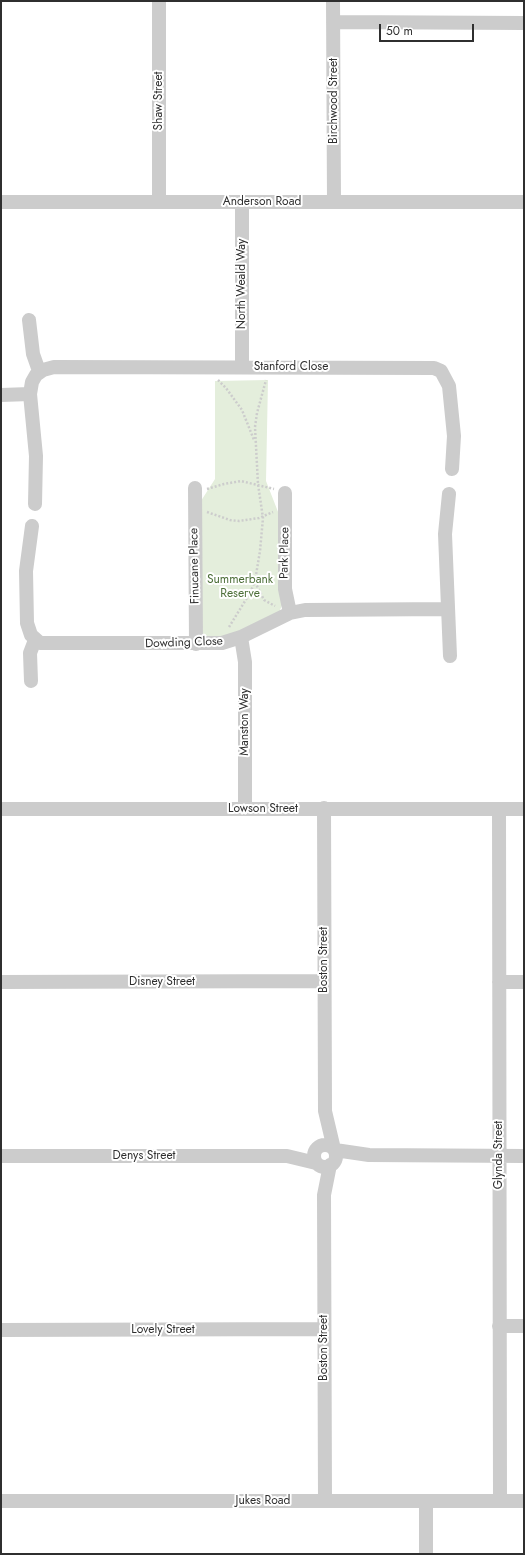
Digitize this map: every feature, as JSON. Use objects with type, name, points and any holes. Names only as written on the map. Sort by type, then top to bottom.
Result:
[{"type":"street","name":"Shaw Street","points":[[159,1],[159,201]]},
{"type":"street","name":"Birchwood Street","points":[[334,1],[334,202]]},
{"type":"street","points":[[334,22],[524,23]]},
{"type":"street","name":"Anderson Road","points":[[1,202],[524,202]]},
{"type":"street","name":"North Weald Way","points":[[242,202],[242,367]]},
{"type":"street","points":[[29,320],[33,354],[40,371],[32,382],[30,394],[36,456],[35,504]]},
{"type":"street","name":"Stanford Close","points":[[40,371],[54,368],[425,367],[441,371],[450,386],[454,436],[452,470]]},
{"type":"street","points":[[1,395],[30,394]]},
{"type":"street","name":"Finucane Place","points":[[195,490],[196,644]]},
{"type":"street","name":"Park Place","points":[[284,610],[285,493]]},
{"type":"street","points":[[449,494],[445,534],[450,656]]},
{"type":"street","points":[[30,681],[30,653],[35,640],[31,635],[27,623],[26,571],[32,526]]},
{"type":"street","name":"Dowding Close","points":[[35,640],[46,644],[222,643],[241,637],[284,610],[448,609]]},
{"type":"street","name":"Manston Way","points":[[241,637],[245,662],[245,809]]},
{"type":"street","name":"Lowson Street","points":[[1,808],[524,809]]},
{"type":"street","name":"Boston Street","points":[[324,808],[325,1111],[327,1159],[324,1195],[324,1501]]},
{"type":"street","name":"Glynda Street","points":[[499,809],[500,1501]]},
{"type":"street","name":"Disney Street","points":[[1,982],[324,981]]},
{"type":"street","points":[[499,982],[524,982]]},
{"type":"street","name":"Boston Street","points":[[318,1146],[325,1111]]},
{"type":"street","points":[[318,1146],[325,1144],[327,1159]]},
{"type":"street","name":"Denys Street","points":[[287,1156],[318,1146]]},
{"type":"street","name":"Denys Street","points":[[1,1156],[287,1156],[327,1159],[369,1155],[524,1156]]},
{"type":"street","points":[[499,1326],[524,1326]]},
{"type":"street","name":"Lovely Street","points":[[1,1330],[324,1329]]},
{"type":"street","name":"Jukes Road","points":[[1,1501],[524,1501]]},
{"type":"street","points":[[426,1501],[426,1554]]},
{"type":"path","points":[[216,367],[218,380],[226,388],[242,410],[255,442]]},
{"type":"path","points":[[227,631],[247,599],[255,581],[260,551],[263,517],[258,484],[255,442],[257,413],[266,381],[266,367]]},
{"type":"path","points":[[195,490],[234,482],[258,484],[285,493]]},
{"type":"path","points":[[195,510],[207,511],[230,520],[239,521],[263,517],[274,512],[286,512]]},
{"type":"path","points":[[255,581],[264,600],[284,610]]},
{"type":"green space","name":"Summerbank Reserve","points":[[268,380],[266,481],[280,517],[283,602],[279,613],[236,635],[209,637],[202,633],[199,504],[215,479],[215,381]]}]
